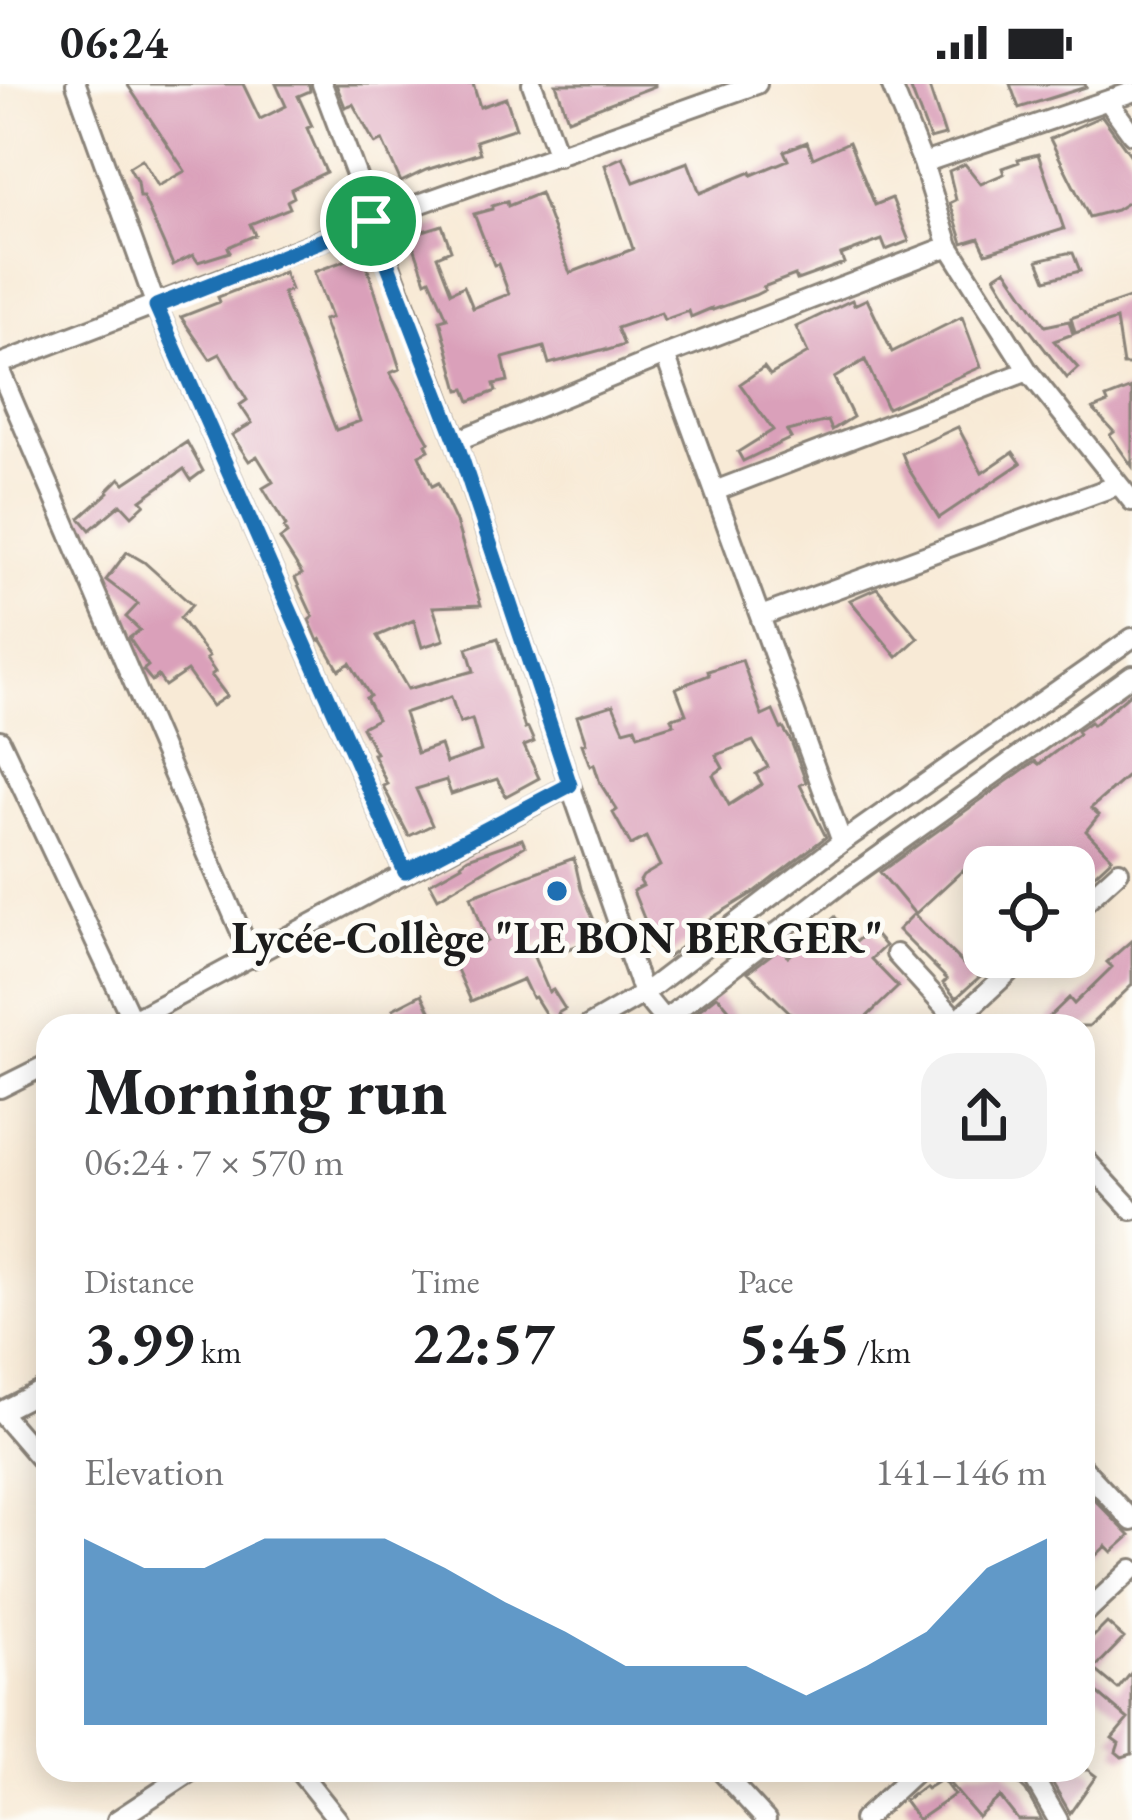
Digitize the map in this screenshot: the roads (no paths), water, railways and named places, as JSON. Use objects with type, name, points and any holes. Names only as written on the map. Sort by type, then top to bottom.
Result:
[{"type":"street","points":[[76,84],[156,306],[405,872]]},
{"type":"street","points":[[322,84],[456,441],[643,994],[660,1014]]},
{"type":"street","points":[[532,84],[558,156]]},
{"type":"street","points":[[252,958],[0,368],[371,221],[757,84]]},
{"type":"street","points":[[890,84],[923,163],[949,247],[1028,370],[1132,501]]},
{"type":"street","points":[[923,163],[1132,92]]},
{"type":"street","points":[[1108,100],[1132,134]]},
{"type":"street","points":[[456,441],[949,247]]},
{"type":"street","points":[[664,356],[842,842]]},
{"type":"street","points":[[715,491],[1028,370]]},
{"type":"street","points":[[761,616],[1118,485]]},
{"type":"street","points":[[609,1014],[643,994],[842,842],[1132,638]]},
{"type":"street","points":[[678,1014],[843,882],[1132,675]]},
{"type":"street","points":[[1010,723],[1028,749]]},
{"type":"street","points":[[0,740],[125,1014]]},
{"type":"street","points":[[148,1014],[570,785]]},
{"type":"street","points":[[1095,893],[1119,871]]},
{"type":"street","points":[[896,954],[951,1014]]},
{"type":"street","points":[[968,1014],[1004,978]]},
{"type":"street","points":[[0,1088],[36,1070]]},
{"type":"street","points":[[1095,1170],[1132,1210]]},
{"type":"street","points":[[36,1393],[0,1412],[36,1454]]},
{"type":"street","points":[[1095,1481],[1132,1520]]},
{"type":"street","points":[[1095,1604],[1132,1569]]},
{"type":"street","points":[[117,1820],[176,1782]]},
{"type":"street","points":[[308,1782],[338,1820]]},
{"type":"street","points":[[731,1782],[766,1820]]},
{"type":"street","points":[[862,1820],[904,1782]]},
{"type":"street","points":[[1036,1782],[1058,1820]]},
{"type":"place","name":"Lycée-Collège \"LE BON BERGER\"","points":[[557,891]]}]
